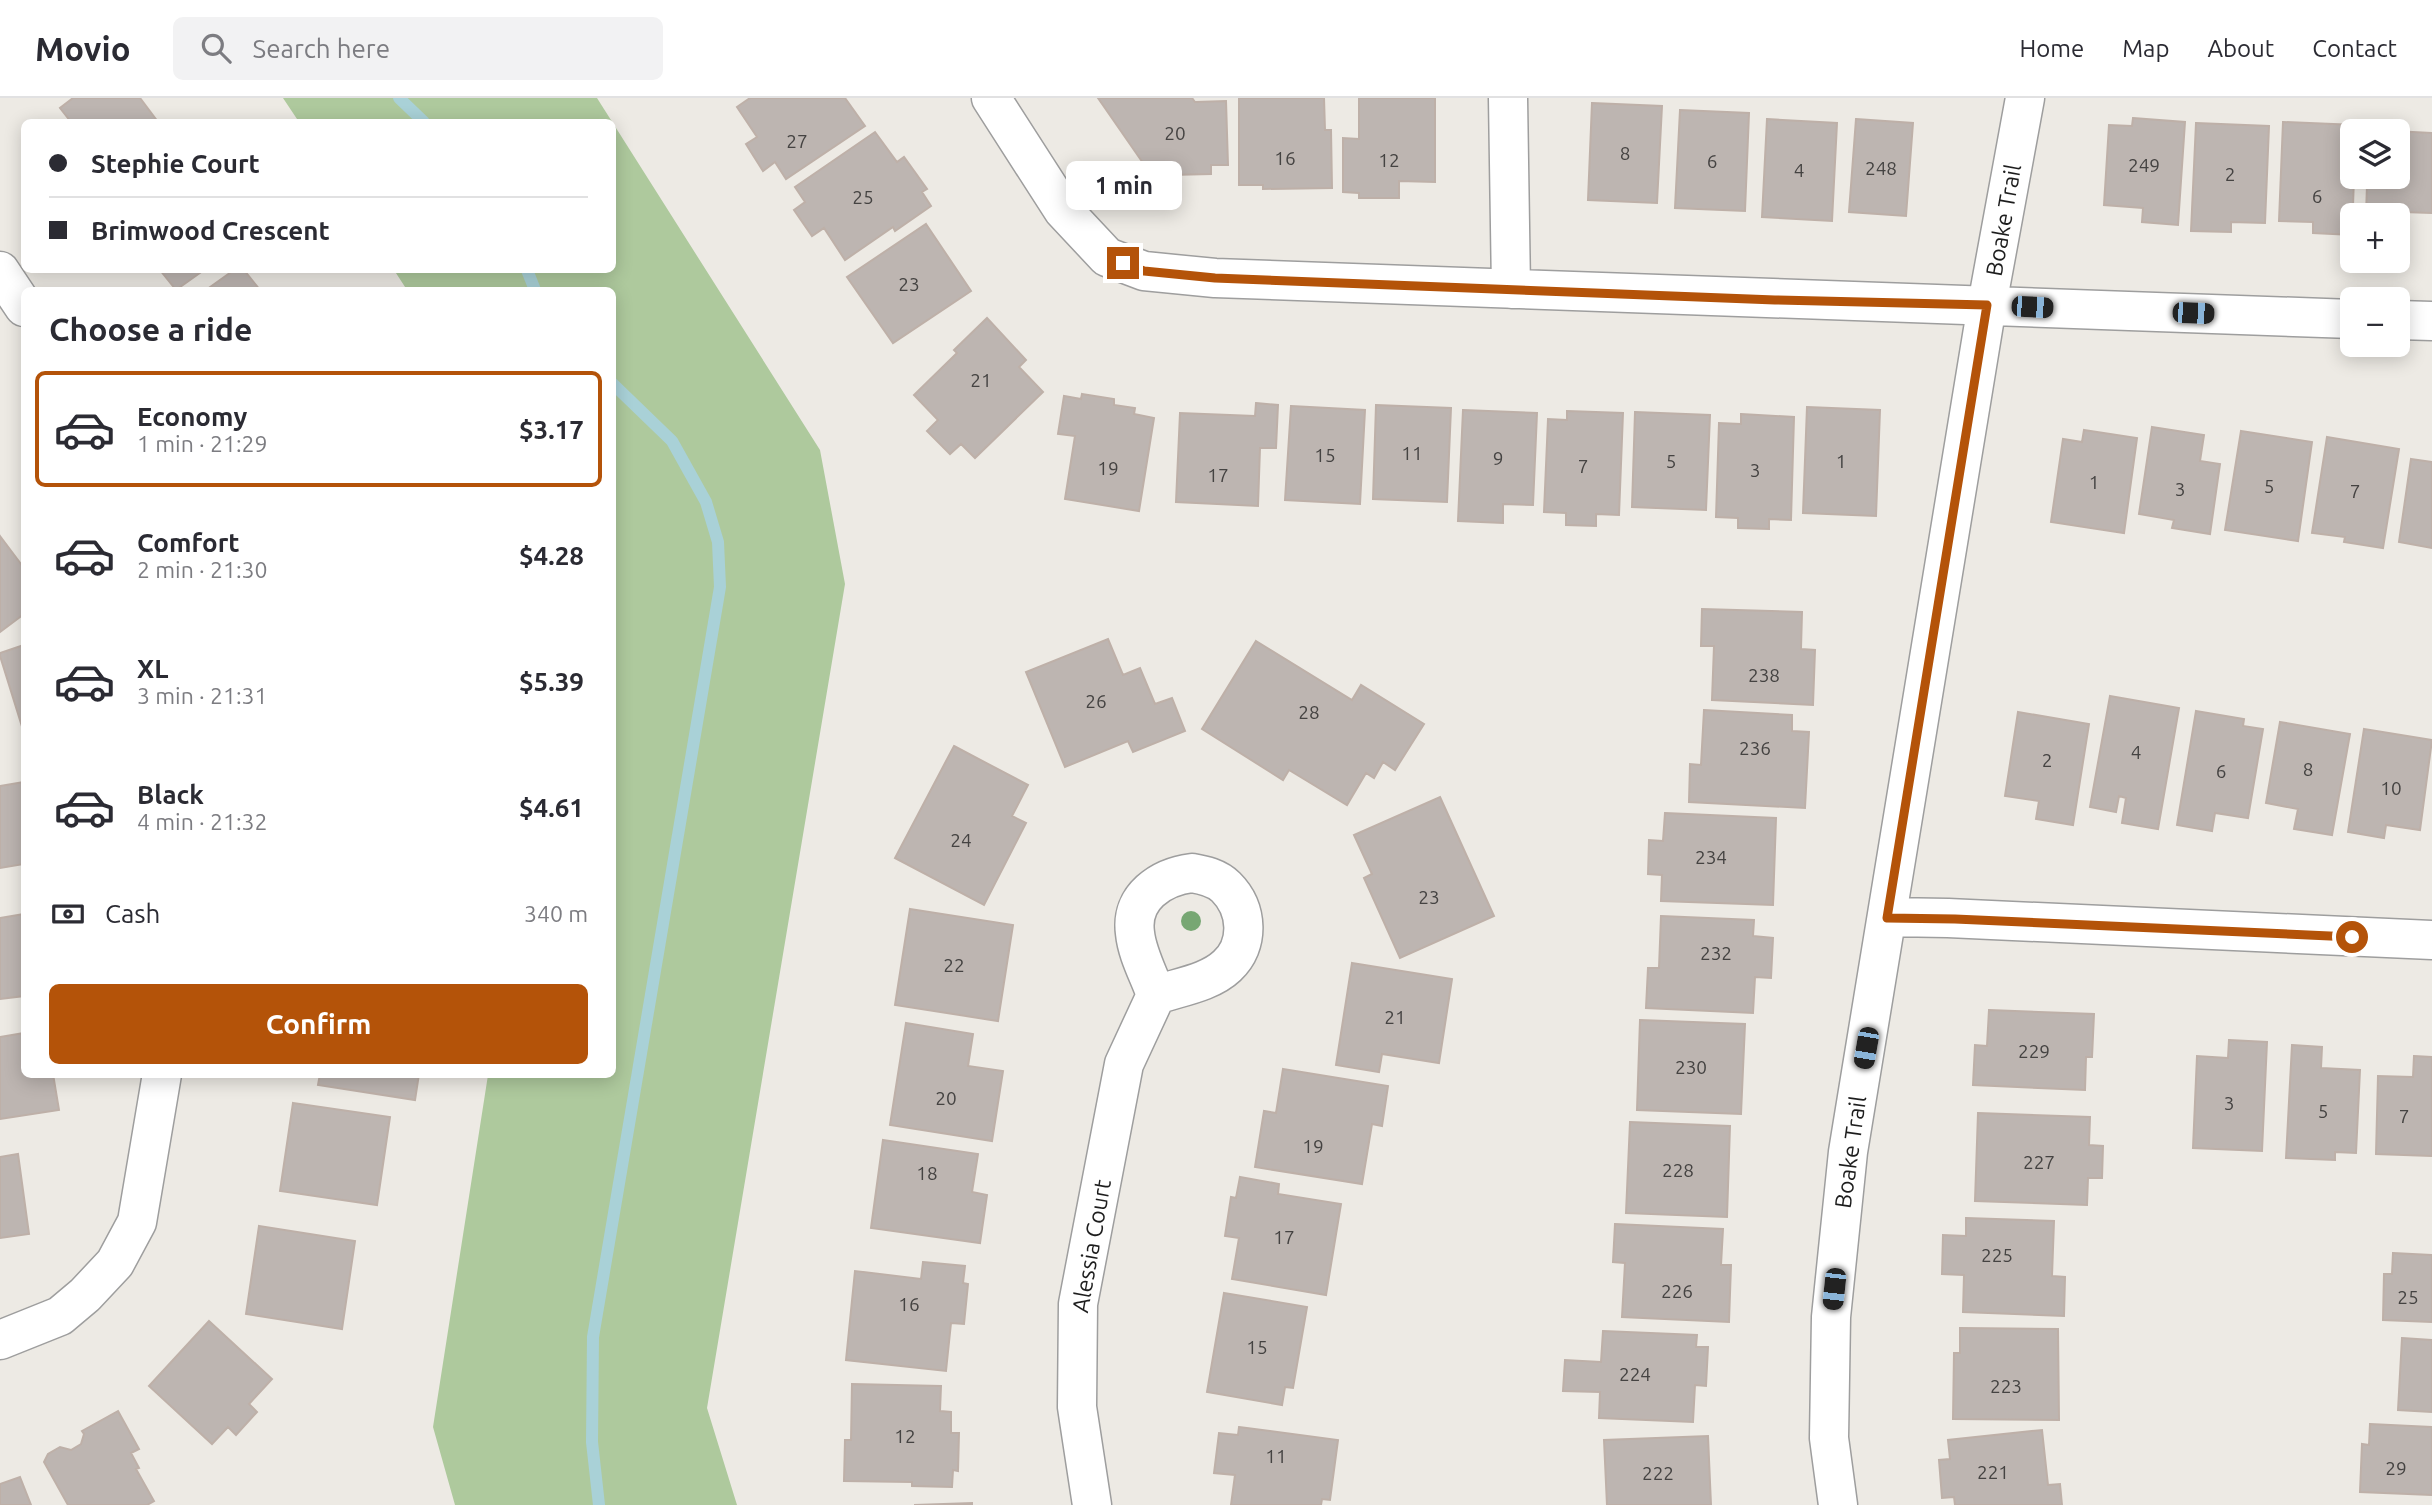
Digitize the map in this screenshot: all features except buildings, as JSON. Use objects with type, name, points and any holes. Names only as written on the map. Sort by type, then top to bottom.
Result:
[{"type":"street","points":[[991,98],[1063,211],[1107,257],[1144,271],[1215,278],[1775,300],[2340,318]]},
{"type":"street","points":[[1508,98],[1511,289]]},
{"type":"street","name":"Boake Trail","points":[[1838,1505],[1829,1438],[1831,1317],[1849,1152],[1987,305],[2025,98]]},
{"type":"street","points":[[0,271],[21,302]]},
{"type":"street","points":[[2410,320],[2432,321]]},
{"type":"street","points":[[1887,918],[2432,940]]},
{"type":"street","name":"Alessia Court","points":[[1092,1505],[1077,1407],[1078,1304],[1124,1064],[1156,995]]},
{"type":"street","points":[[0,1340],[60,1316],[85,1295],[115,1263],[137,1222],[161,1078]]},
{"type":"green space","points":[[283,98],[597,98],[610,119],[297,119]]},
{"type":"green space","points":[[616,128],[820,450],[845,584],[707,1408],[737,1505],[455,1505],[433,1427],[488,1078],[616,1078],[616,287],[405,287],[396,273],[616,273]]},
{"type":"waterway","points":[[399,98],[421,119]]},
{"type":"waterway","points":[[528,273],[534,287]]},
{"type":"waterway","points":[[599,1505],[592,1442],[593,1337],[720,587],[718,542],[706,502],[672,441],[616,387]]},
{"type":"route","points":[[1123,263],[1144,271],[1215,278],[1775,300],[1987,305],[1887,918],[2352,937]]}]
